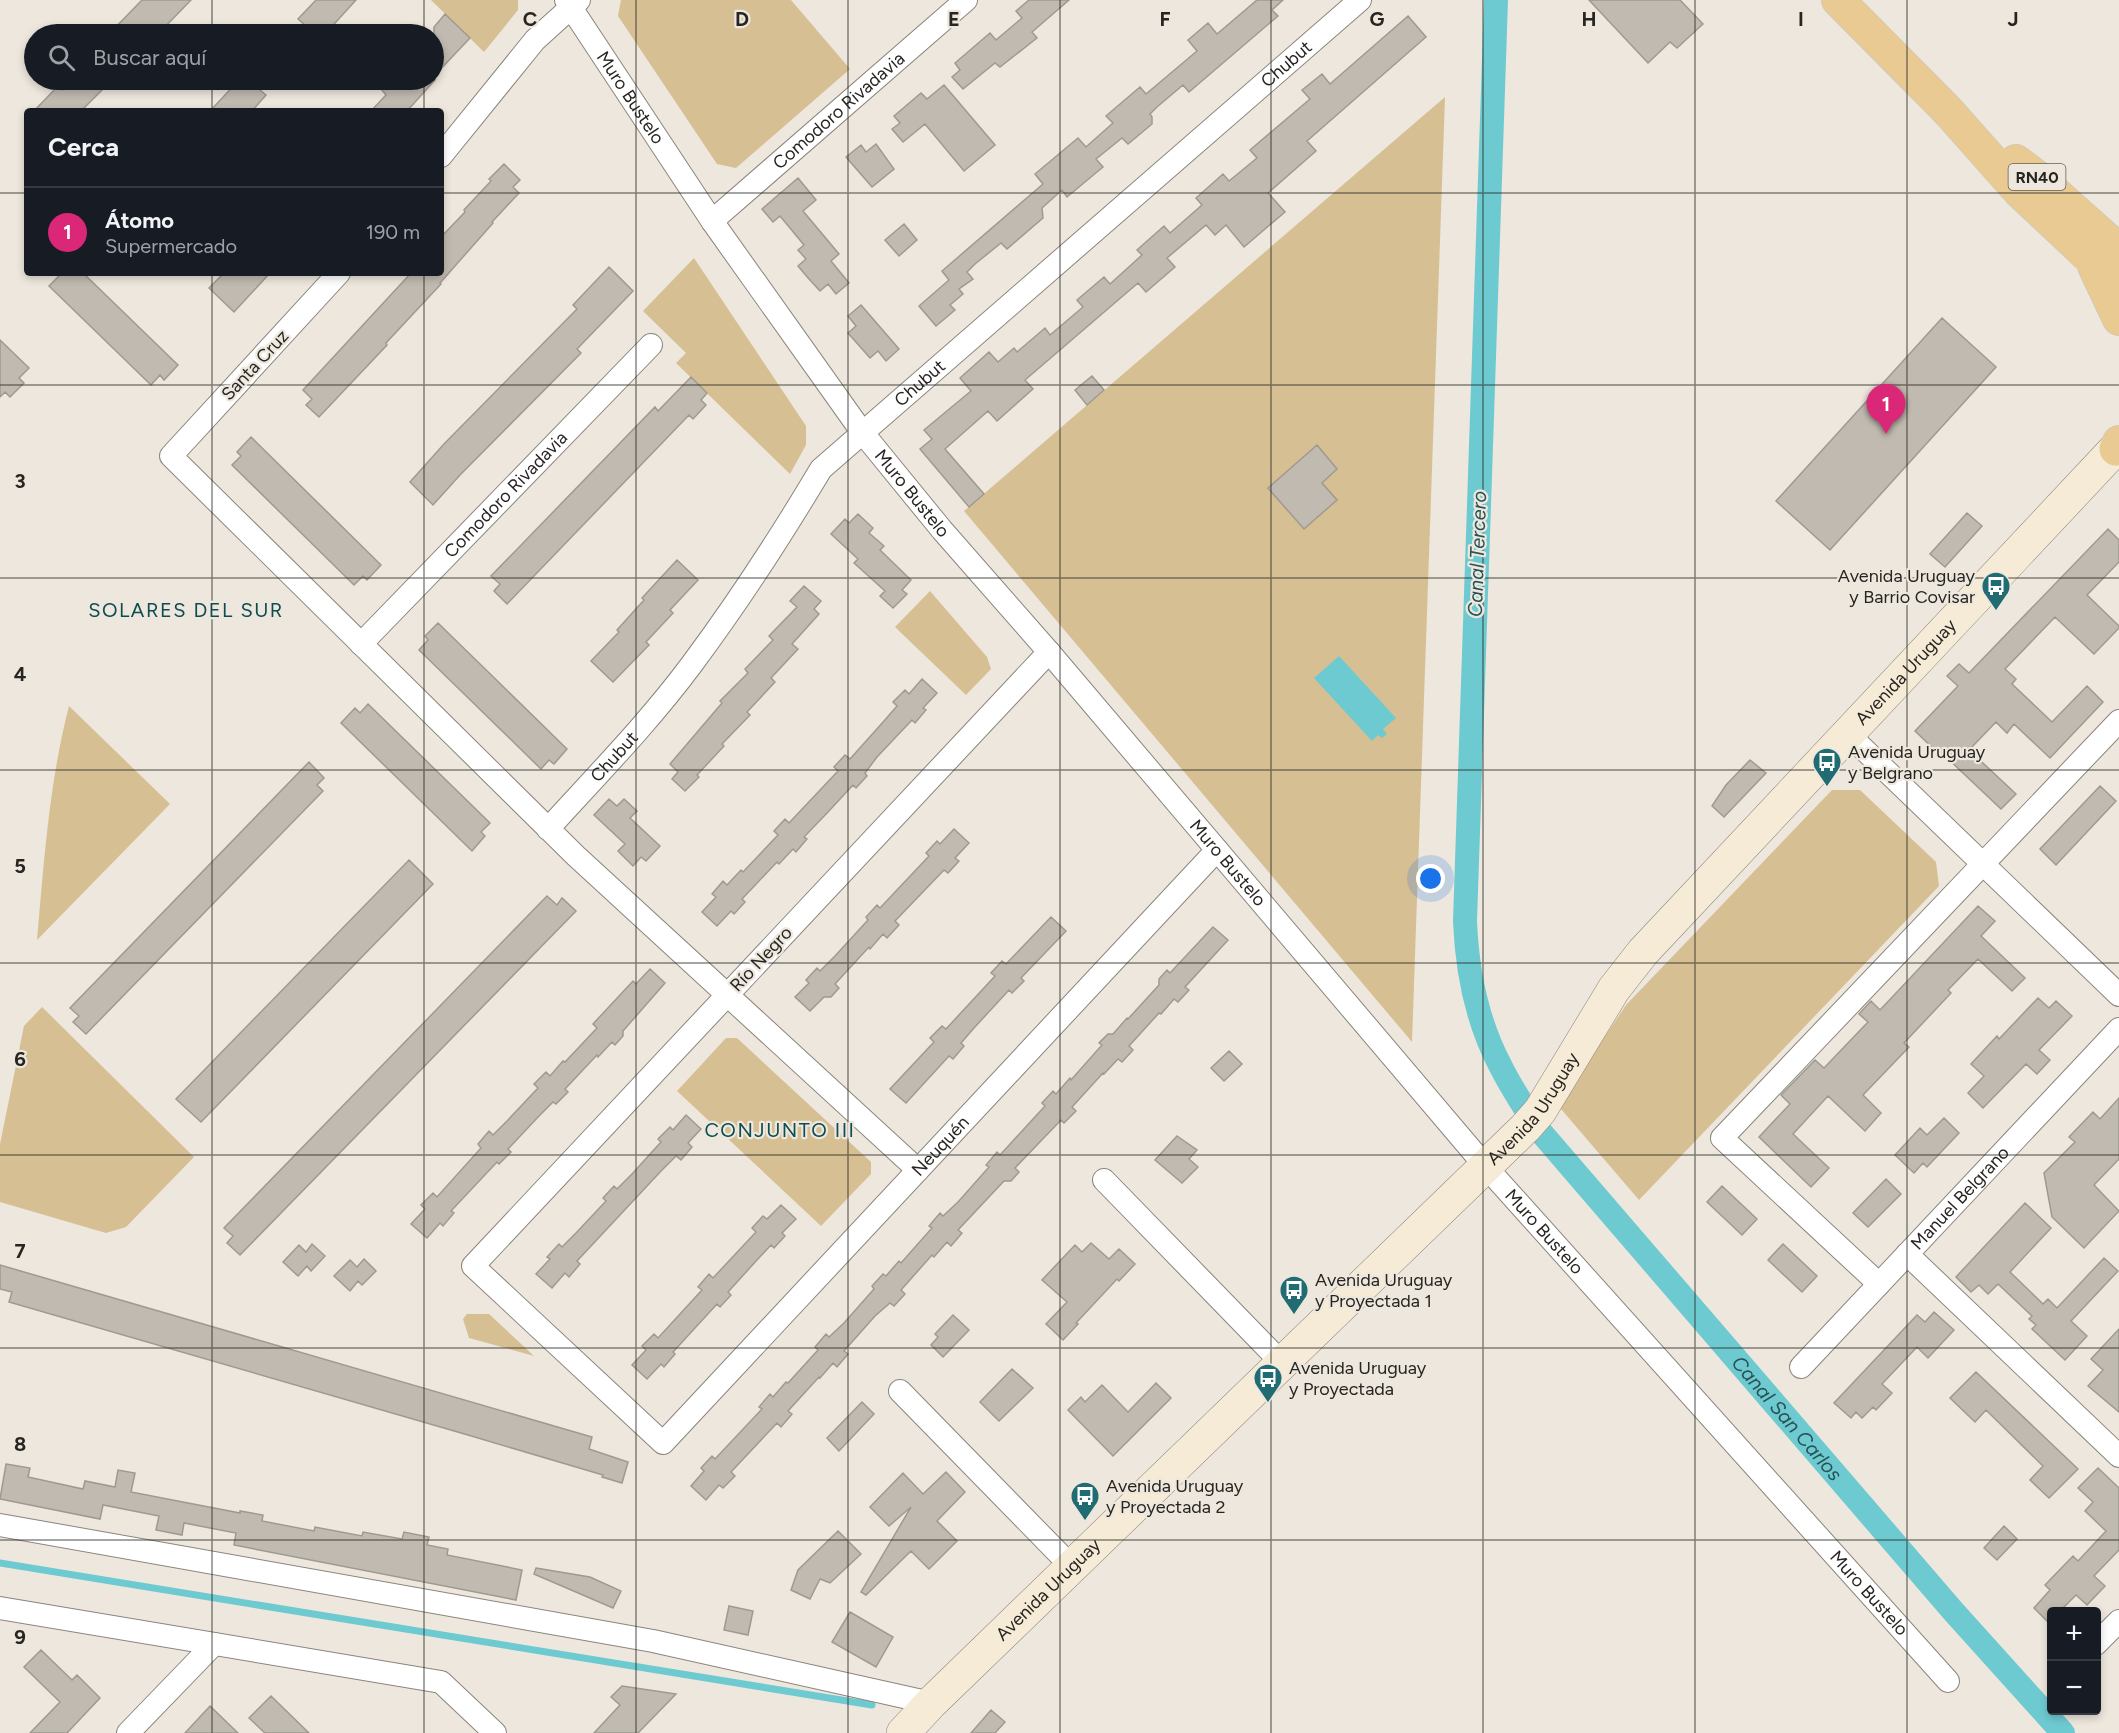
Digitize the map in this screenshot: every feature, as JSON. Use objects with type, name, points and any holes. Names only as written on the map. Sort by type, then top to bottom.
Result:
[{"type":"highway","name":"RN40","points":[[1838,0],[1948,111],[2019,191],[2104,253],[2119,285]]},
{"type":"highway","points":[[2104,253],[2119,319]]},
{"type":"main road","name":"Avenida Uruguay","points":[[903,1733],[931,1703],[1533,1120],[1614,989],[1643,952],[2118,446]]},
{"type":"street","name":"Comodoro Rivadavia","points":[[712,221],[966,0]]},
{"type":"street","name":"Chubut","points":[[548,829],[626,744],[691,665],[764,563],[821,469],[1360,0]]},
{"type":"street","name":"Muro Bustelo","points":[[572,2],[712,221],[862,432],[942,530],[1049,652],[1486,1167],[1948,1681]]},
{"type":"street","points":[[444,152],[535,40],[572,2]]},
{"type":"street","name":"Santa Cruz","points":[[336,276],[171,456],[361,644]]},
{"type":"street","name":"Comodoro Rivadavia","points":[[361,644],[651,345]]},
{"type":"street","points":[[361,644],[548,829],[918,1170]]},
{"type":"street","name":"Río Negro","points":[[663,1443],[473,1266],[1049,652]]},
{"type":"street","points":[[1879,1284],[1722,1138],[2119,721]]},
{"type":"street","points":[[1848,734],[2119,995]]},
{"type":"street","name":"Neuquén","points":[[663,1443],[1217,850]]},
{"type":"street","name":"Manuel Belgrano","points":[[1801,1367],[2119,1029]]},
{"type":"street","points":[[1104,1180],[1282,1363]]},
{"type":"street","points":[[1907,1254],[2119,1456]]},
{"type":"street","points":[[900,1391],[1072,1567]]},
{"type":"street","points":[[0,1525],[653,1641],[931,1703]]},
{"type":"street","points":[[0,1608],[441,1682],[495,1733]]},
{"type":"street","points":[[2101,1640],[2119,1620]]},
{"type":"street","points":[[128,1733],[214,1644]]},
{"type":"shaded area","points":[[431,0],[518,0],[518,10],[484,52]]},
{"type":"shaded area","points":[[621,0],[791,0],[850,69],[736,168],[717,164],[618,16]]},
{"type":"shaded area","points":[[1445,97],[1412,1042],[964,511]]},
{"type":"shaded area","points":[[694,258],[806,426],[806,445],[790,474],[676,363],[686,353],[643,311]]},
{"type":"shaded area","points":[[930,591],[987,657],[991,669],[966,695],[895,627]]},
{"type":"shaded area","points":[[69,706],[170,804],[37,940],[52,793]]},
{"type":"shaded area","points":[[1832,790],[1860,790],[1936,862],[1939,886],[1639,1200],[1561,1109],[1561,1102],[1626,1005]]},
{"type":"shaded area","points":[[42,1007],[194,1157],[126,1227],[106,1233],[0,1202],[0,1144],[24,1026]]},
{"type":"shaded area","points":[[726,1038],[737,1038],[871,1162],[871,1174],[821,1226],[677,1091]]},
{"type":"shaded area","points":[[467,1314],[489,1314],[534,1356],[469,1338],[463,1319]]},
{"type":"water","points":[[1339,656],[1396,718],[1383,729],[1387,734],[1382,738],[1378,735],[1372,741],[1314,678]]},
{"type":"building","points":[[142,0],[191,0],[168,24],[119,24]]},
{"type":"building","points":[[316,0],[356,0],[334,24],[304,24],[298,19]]},
{"type":"building","points":[[1029,0],[1069,0],[1032,32],[1037,38],[1000,67],[995,63],[963,89],[952,77],[960,70],[955,63],[990,33],[996,40],[1022,18],[1016,11]]},
{"type":"building","points":[[1257,0],[1283,0],[1272,10],[1278,16],[1189,92],[1183,85],[1157,107],[1150,114],[1152,124],[1128,144],[1122,138],[1096,159],[1103,167],[1067,197],[1062,190],[1042,208],[1043,218],[1007,249],[1001,243],[975,264],[967,272],[973,279],[959,289],[963,294],[950,305],[955,310],[936,326],[919,306],[949,280],[942,271],[1043,184],[1035,174],[1078,138],[1086,147],[1113,123],[1106,116],[1140,87],[1146,94],[1197,51],[1188,40],[1208,23],[1217,34]]},
{"type":"building","points":[[1589,0],[1680,0],[1703,24],[1677,48],[1670,42],[1648,63]]},
{"type":"building","points":[[445,14],[470,38],[444,65],[444,24],[437,24]]},
{"type":"building","points":[[1408,16],[1426,37],[1307,141],[1316,151],[1268,193],[1285,212],[1244,247],[1226,225],[1215,235],[1206,225],[1167,258],[1175,267],[1146,292],[1138,283],[1025,380],[1033,389],[997,421],[988,411],[945,449],[984,494],[969,507],[920,449],[932,439],[924,430],[971,391],[960,378],[989,352],[998,362],[1014,348],[1017,352],[1045,328],[1050,335],[1083,307],[1077,300],[1104,277],[1110,284],[1142,255],[1137,250],[1164,226],[1170,233],[1202,205],[1196,198],[1223,174],[1229,181],[1257,158],[1250,150],[1310,99],[1302,90],[1322,74],[1330,84]]},
{"type":"building","points":[[944,85],[995,145],[964,171],[925,124],[903,142],[892,129],[900,123],[894,116],[921,93],[927,99]]},
{"type":"building","points":[[54,90],[102,90],[84,108],[37,108]]},
{"type":"building","points":[[230,90],[260,90],[266,95],[255,108],[213,108]]},
{"type":"building","points":[[382,90],[426,90],[410,108],[374,108],[386,95]]},
{"type":"building","points":[[876,144],[894,169],[872,187],[846,157],[861,145],[866,152]]},
{"type":"building","points":[[504,164],[520,180],[513,187],[519,193],[441,284],[386,343],[387,345],[319,417],[306,405],[312,399],[303,390],[408,276],[444,276],[444,234],[491,181],[489,179]]},
{"type":"building","points":[[798,178],[816,200],[803,211],[839,254],[831,261],[849,283],[836,294],[828,284],[820,291],[809,279],[798,266],[806,259],[798,250],[804,245],[780,216],[773,222],[762,209]]},
{"type":"building","points":[[904,224],[917,240],[899,256],[885,240]]},
{"type":"building","points":[[609,267],[633,291],[577,349],[581,353],[433,505],[410,482],[444,444],[577,309],[573,305]]},
{"type":"building","points":[[59,276],[86,276],[178,365],[164,380],[160,375],[151,385],[49,286]]},
{"type":"building","points":[[221,276],[267,276],[234,312],[209,288]]},
{"type":"building","points":[[861,305],[899,349],[886,361],[878,351],[870,358],[848,333],[856,326],[848,316]]},
{"type":"building","points":[[1942,318],[1996,367],[1830,550],[1776,501]]},
{"type":"building","points":[[0,340],[29,368],[19,378],[24,383],[10,397],[5,392],[0,397]]},
{"type":"building","points":[[1092,376],[1104,390],[1087,405],[1075,390]]},
{"type":"building","points":[[691,377],[707,393],[701,400],[706,405],[693,419],[689,415],[507,604],[494,591],[500,584],[491,576],[655,407],[658,411]]},
{"type":"building","points":[[251,437],[381,565],[367,580],[363,576],[354,585],[232,465],[241,456],[237,452]]},
{"type":"building","points":[[1317,445],[1337,469],[1322,483],[1337,500],[1304,529],[1268,488]]},
{"type":"building","points":[[1967,513],[1982,526],[1945,567],[1930,554]]},
{"type":"building","points":[[858,514],[873,528],[869,533],[884,546],[880,550],[911,580],[902,590],[907,594],[893,608],[880,596],[885,591],[854,563],[858,559],[831,534],[845,519],[849,523]]},
{"type":"building","points":[[2108,529],[2119,540],[2119,562],[2087,595],[2119,628],[2094,654],[2055,617],[2005,669],[2016,679],[2012,684],[2052,722],[2087,686],[2103,702],[2050,758],[2014,724],[2007,733],[1996,722],[1969,750],[2016,794],[2001,809],[1915,731],[1958,686],[1947,676],[1959,664],[1969,673]]},
{"type":"building","points":[[677,560],[698,580],[670,610],[673,613],[646,642],[649,645],[613,682],[591,661],[619,632],[617,630],[644,600],[642,598]]},
{"type":"building","points":[[804,586],[821,601],[814,609],[819,614],[792,644],[798,649],[771,678],[775,682],[747,712],[750,715],[722,744],[724,746],[685,791],[672,779],[678,772],[670,764],[722,703],[720,701],[748,673],[745,669],[773,640],[769,636],[797,607],[790,601]]},
{"type":"building","points":[[438,623],[567,749],[554,764],[549,760],[541,769],[419,650],[428,640],[425,636]]},
{"type":"building","points":[[922,679],[937,693],[923,708],[926,710],[915,723],[912,720],[877,757],[865,773],[867,776],[856,788],[853,785],[804,837],[807,839],[796,852],[793,849],[779,864],[777,862],[742,899],[745,902],[734,914],[731,911],[717,926],[702,912],[716,897],[712,894],[723,881],[727,885],[741,870],[743,872],[778,835],[774,831],[785,819],[789,823],[838,771],[834,767],[845,755],[850,759],[884,721],[897,706],[893,702],[905,690],[909,694]]},
{"type":"building","points":[[368,704],[490,823],[481,832],[485,836],[472,851],[341,723],[355,708],[360,713]]},
{"type":"building","points":[[1750,760],[1766,773],[1724,817],[1712,806],[1726,785]]},
{"type":"building","points":[[309,762],[324,778],[317,785],[323,791],[86,1034],[73,1022],[79,1016],[70,1008]]},
{"type":"building","points":[[2100,786],[2116,801],[2056,865],[2040,849]]},
{"type":"building","points":[[609,799],[617,806],[624,799],[637,811],[630,818],[660,846],[646,861],[641,857],[633,866],[618,851],[625,844],[594,815]]},
{"type":"building","points":[[954,829],[969,843],[955,858],[959,861],[948,873],[944,870],[895,921],[899,925],[887,938],[883,934],[870,949],[869,947],[835,984],[839,988],[831,997],[824,997],[810,1011],[795,997],[809,983],[806,980],[817,968],[820,971],[835,956],[868,920],[866,917],[877,905],[880,908],[929,856],[926,853],[937,841],[940,844]]},
{"type":"building","points":[[409,860],[433,884],[201,1122],[176,1099]]},
{"type":"building","points":[[547,896],[557,905],[562,898],[576,911],[240,1255],[227,1243],[233,1236],[224,1228]]},
{"type":"building","points":[[1978,906],[1995,921],[1981,936],[2025,978],[2012,991],[1978,959],[1948,990],[1951,993],[1904,1043],[1909,1047],[1863,1095],[1881,1113],[1865,1131],[1828,1096],[1793,1134],[1829,1168],[1811,1187],[1759,1137],[1790,1104],[1781,1095],[1815,1060],[1824,1068],[1868,1022],[1859,1014],[1871,1001],[1880,1010]]},
{"type":"building","points":[[1051,917],[1066,931],[1021,978],[1024,981],[1012,993],[1009,990],[974,1028],[961,1043],[964,1046],[953,1059],[949,1056],[906,1103],[890,1089],[934,1042],[930,1038],[942,1026],[946,1029],[995,976],[991,973],[1002,961],[1006,964]]},
{"type":"building","points":[[1213,927],[1228,940],[1185,987],[1189,990],[1178,1002],[1174,999],[1161,1014],[1159,1013],[1129,1046],[1133,1050],[1122,1062],[1118,1059],[1103,1073],[1072,1107],[1076,1111],[1064,1123],[1061,1120],[1015,1168],[1019,1172],[1011,1181],[1004,1181],[958,1230],[962,1233],[951,1246],[947,1242],[934,1257],[932,1255],[901,1290],[905,1294],[894,1306],[890,1303],[875,1316],[844,1351],[848,1354],[837,1367],[833,1363],[819,1377],[788,1411],[792,1414],[781,1427],[777,1423],[731,1472],[735,1476],[723,1488],[719,1485],[706,1500],[691,1486],[704,1471],[701,1468],[712,1456],[715,1459],[762,1409],[759,1407],[770,1394],[773,1397],[786,1382],[788,1383],[818,1350],[815,1347],[826,1334],[829,1337],[844,1323],[874,1289],[872,1286],[883,1274],[886,1276],[899,1261],[901,1263],[932,1228],[929,1226],[940,1213],[943,1216],[958,1202],[989,1167],[986,1165],[997,1152],[1000,1155],[1045,1106],[1042,1103],[1053,1091],[1056,1094],[1070,1078],[1071,1080],[1102,1045],[1099,1043],[1108,1034],[1113,1034],[1128,1019],[1159,985],[1159,979],[1167,970],[1170,973]]},
{"type":"building","points":[[650,969],[665,983],[623,1031],[623,1036],[615,1045],[612,1042],[598,1057],[597,1055],[565,1089],[568,1092],[556,1104],[553,1102],[539,1116],[508,1149],[511,1152],[499,1164],[497,1162],[451,1211],[454,1213],[443,1226],[440,1223],[427,1238],[411,1224],[425,1209],[421,1205],[433,1193],[437,1197],[481,1148],[478,1144],[489,1131],[493,1135],[507,1121],[538,1088],[534,1084],[546,1072],[550,1076],[563,1061],[565,1062],[597,1028],[593,1024],[633,981],[636,984]]},
{"type":"building","points":[[2038,998],[2049,1008],[2056,1001],[2072,1016],[2039,1050],[2050,1060],[2037,1074],[2026,1064],[1983,1108],[1968,1093],[1984,1076],[1971,1064],[1997,1036],[1999,1039]]},
{"type":"building","points":[[1229,1051],[1242,1064],[1224,1081],[1211,1068]]},
{"type":"building","points":[[2119,1098],[2119,1159],[2094,1185],[2119,1211],[2084,1248],[2052,1217],[2044,1173],[2075,1142],[2069,1137],[2093,1112],[2100,1119]]},
{"type":"building","points":[[686,1115],[701,1129],[688,1143],[692,1147],[681,1160],[676,1156],[662,1170],[577,1261],[580,1264],[569,1277],[565,1273],[552,1288],[536,1274],[550,1259],[547,1257],[559,1244],[562,1247],[576,1233],[606,1201],[603,1198],[614,1186],[617,1189],[661,1142],[658,1139],[670,1127],[673,1130]]},
{"type":"building","points":[[1944,1118],[1959,1133],[1927,1167],[1923,1163],[1914,1173],[1895,1155],[1920,1128],[1927,1135]]},
{"type":"building","points":[[1177,1136],[1197,1150],[1189,1159],[1198,1167],[1182,1183],[1155,1160]]},
{"type":"building","points":[[1886,1179],[1901,1194],[1868,1227],[1853,1213]]},
{"type":"building","points":[[1722,1186],[1757,1219],[1742,1235],[1707,1202]]},
{"type":"building","points":[[2025,1203],[2051,1228],[2010,1272],[2043,1304],[2048,1299],[2057,1308],[2104,1258],[2118,1271],[2071,1321],[2087,1336],[2065,1360],[2032,1329],[2036,1325],[2029,1319],[2032,1316],[1998,1284],[1988,1294],[1979,1285],[1971,1292],[1956,1277]]},
{"type":"building","points":[[781,1205],[796,1219],[782,1233],[785,1236],[774,1248],[771,1245],[757,1260],[728,1292],[731,1295],[720,1307],[717,1304],[673,1352],[675,1354],[664,1367],[661,1364],[647,1379],[632,1365],[646,1350],[642,1346],[654,1334],[658,1338],[702,1290],[698,1287],[709,1274],[713,1278],[756,1232],[752,1228],[763,1216],[767,1219]]},
{"type":"building","points":[[1091,1243],[1109,1259],[1119,1249],[1135,1264],[1119,1281],[1117,1279],[1063,1340],[1046,1324],[1067,1302],[1042,1280],[1075,1245],[1082,1252]]},
{"type":"building","points":[[312,1244],[325,1256],[311,1271],[307,1266],[298,1276],[283,1262],[299,1245],[306,1252]]},
{"type":"building","points":[[1783,1244],[1817,1276],[1802,1292],[1768,1260]]},
{"type":"building","points":[[364,1259],[376,1271],[362,1285],[358,1281],[350,1291],[334,1276],[350,1260],[357,1267]]},
{"type":"building","points":[[0,1265],[592,1437],[589,1449],[628,1462],[622,1483],[602,1477],[603,1475],[468,1435],[9,1302],[12,1292],[0,1289]]},
{"type":"building","points":[[1934,1312],[1954,1330],[1928,1358],[1917,1347],[1882,1384],[1892,1393],[1876,1410],[1873,1407],[1862,1418],[1856,1412],[1851,1418],[1834,1403],[1917,1315],[1925,1322]]},
{"type":"building","points":[[953,1315],[969,1330],[943,1357],[931,1345],[938,1337],[935,1334]]},
{"type":"building","points":[[2119,1329],[2119,1412],[2088,1386],[2103,1370],[2091,1359]]},
{"type":"building","points":[[1012,1369],[1033,1388],[999,1421],[980,1402]]},
{"type":"building","points":[[1976,1372],[2078,1469],[2049,1498],[2030,1480],[2043,1466],[1986,1410],[1975,1422],[1950,1398]]},
{"type":"building","points":[[1156,1383],[1171,1398],[1113,1456],[1068,1410],[1081,1397],[1085,1402],[1102,1385],[1128,1412]]},
{"type":"building","points":[[862,1402],[874,1414],[839,1451],[827,1438]]},
{"type":"building","points":[[6,1464],[30,1468],[28,1477],[83,1489],[85,1481],[115,1487],[118,1470],[135,1473],[131,1492],[240,1513],[240,1511],[263,1515],[262,1521],[314,1531],[315,1527],[362,1536],[363,1532],[402,1539],[404,1532],[429,1537],[427,1545],[448,1549],[447,1555],[522,1570],[516,1600],[234,1545],[236,1533],[184,1523],[182,1535],[156,1530],[159,1516],[103,1505],[100,1519],[0,1499]]},
{"type":"building","points":[[2098,1468],[2119,1488],[2119,1550],[2094,1576],[2105,1586],[2087,1605],[2076,1595],[2064,1607],[2047,1607],[2047,1621],[2034,1608],[2050,1590],[2045,1585],[2073,1556],[2078,1561],[2106,1531],[2085,1511],[2093,1502],[2078,1488]]},
{"type":"building","points":[[946,1472],[965,1492],[937,1521],[957,1541],[929,1569],[911,1551],[866,1595],[861,1592],[911,1507],[889,1526],[870,1507],[903,1473],[923,1494]]},
{"type":"building","points":[[2004,1526],[2017,1539],[1997,1560],[1984,1548]]},
{"type":"building","points":[[838,1531],[861,1554],[830,1583],[820,1579],[810,1599],[791,1590],[798,1570]]},
{"type":"building","points":[[536,1568],[590,1577],[621,1591],[613,1608],[534,1574]]},
{"type":"building","points":[[729,1606],[753,1611],[748,1635],[724,1630]]},
{"type":"building","points":[[850,1612],[893,1637],[876,1667],[832,1642]]},
{"type":"building","points":[[41,1650],[72,1680],[77,1675],[100,1698],[67,1733],[30,1733],[60,1702],[24,1667]]},
{"type":"building","points":[[622,1686],[676,1694],[638,1733],[594,1733],[620,1705],[611,1697]]},
{"type":"building","points":[[271,1696],[309,1733],[265,1733],[249,1718]]},
{"type":"building","points":[[210,1706],[238,1733],[185,1733]]},
{"type":"building","points":[[991,1710],[1005,1722],[995,1733],[971,1733]]},
{"type":"waterway","name":"Canal Tercero","points":[[1496,0],[1465,921],[1471,978],[1480,1014],[1501,1067],[1539,1130],[1953,1611],[2063,1733]]},
{"type":"waterway","points":[[0,1563],[872,1705]]},
{"type":"place","name":"Átomo","points":[[1886,434]]},
{"type":"place","name":"Avenida Uruguay y Barrio Covisar","points":[[1996,612]]},
{"type":"place","name":"Avenida Uruguay y Belgrano","points":[[1827,788]]},
{"type":"place","name":"Avenida Uruguay y Proyectada 1","points":[[1294,1316]]},
{"type":"place","name":"Avenida Uruguay y Proyectada","points":[[1268,1404]]},
{"type":"place","name":"Avenida Uruguay y Proyectada 2","points":[[1085,1522]]},
{"type":"district","name":"SOLARES DEL SUR","points":[[186,610]]},
{"type":"district","name":"CONJUNTO III","points":[[780,1130]]},
{"type":"water label","name":"Canal San Carlos","points":[[1787,1418]]}]
